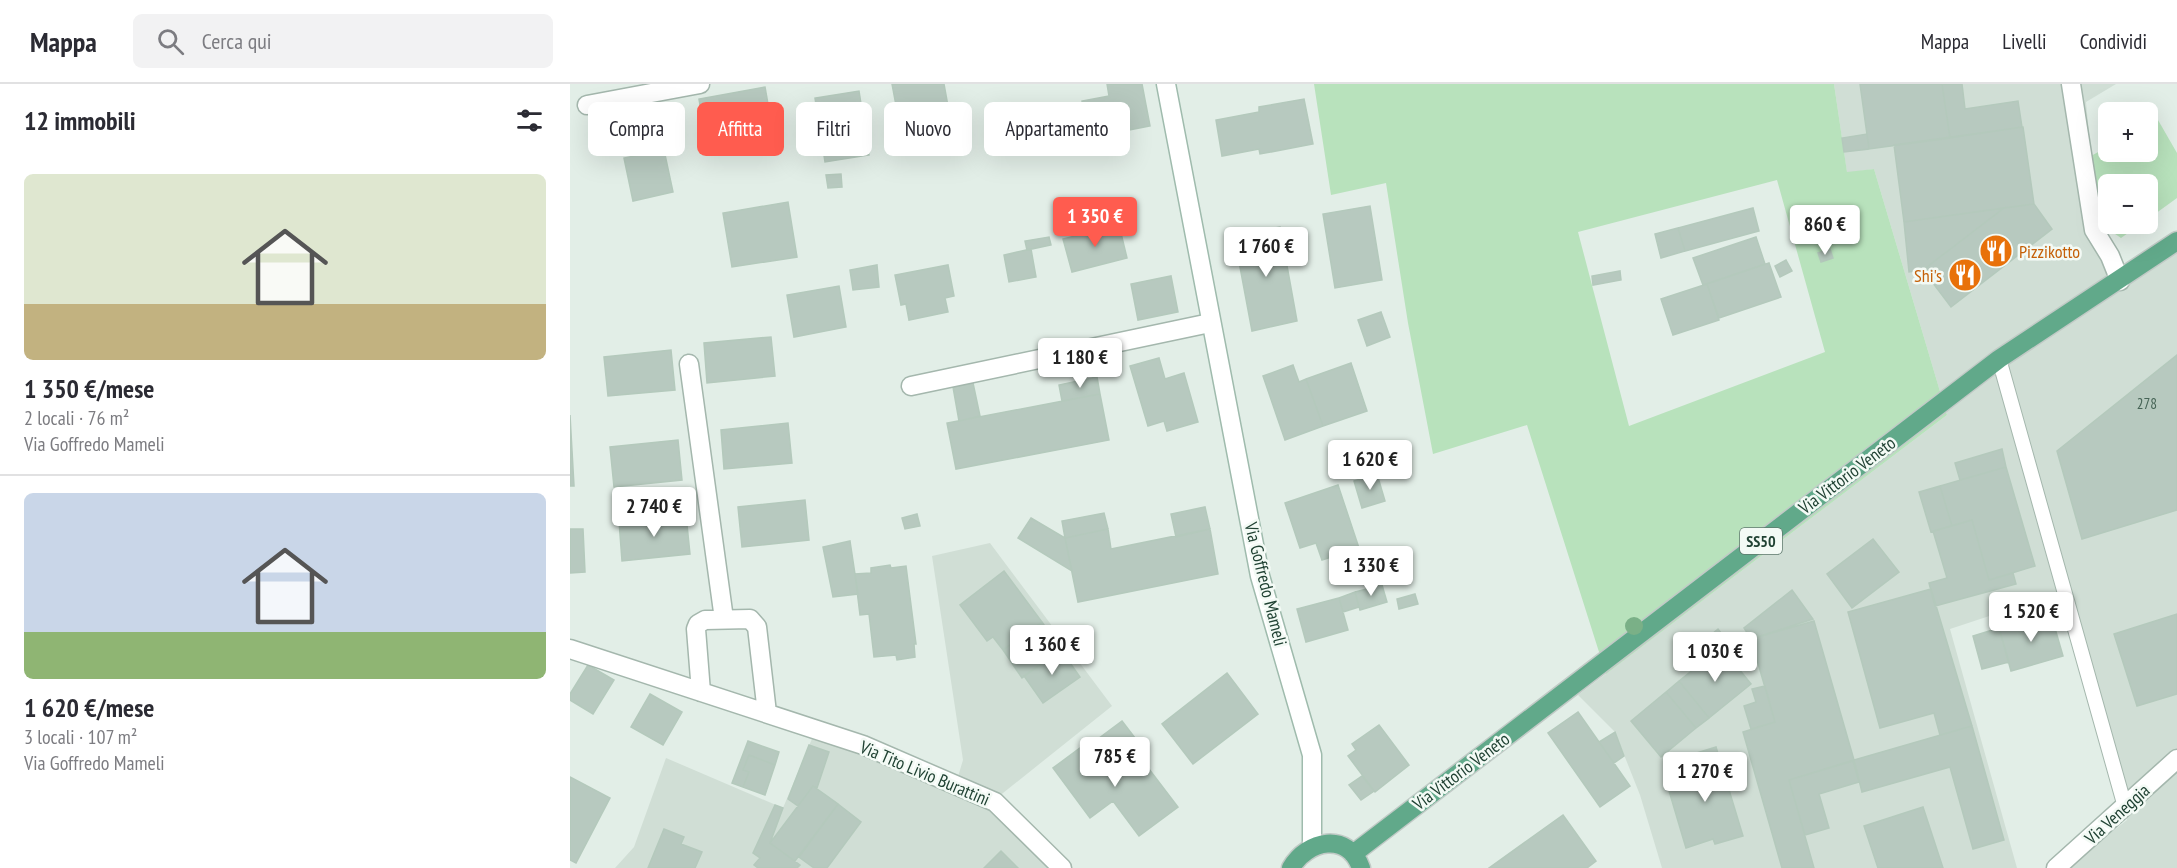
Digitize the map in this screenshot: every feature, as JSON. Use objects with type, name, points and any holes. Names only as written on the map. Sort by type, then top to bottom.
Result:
[{"type":"main road","name":"Via Vittorio Veneto","points":[[1312,846],[1326,843],[1340,846],[1357,861],[1999,359],[2120,281],[2177,241]]},
{"type":"main road","points":[[1291,868],[1299,855],[1312,846]]},
{"type":"street","points":[[587,105],[700,84]]},
{"type":"street","name":"Via Goffredo Mameli","points":[[1166,84],[1260,576],[1308,738],[1313,775],[1312,846]]},
{"type":"street","points":[[2071,84],[2094,230],[2110,256],[2120,281]]},
{"type":"street","points":[[911,386],[1210,323]]},
{"type":"street","points":[[689,364],[723,619]]},
{"type":"street","points":[[701,692],[696,626],[702,620],[746,618],[755,624],[766,713]]},
{"type":"street","name":"Via Tito Livio Burattini","points":[[570,649],[863,745],[995,802],[1062,868]]},
{"type":"street","name":"Via Veneggia","points":[[2056,868],[2177,759]]},
{"type":"lane","points":[[1999,359],[2125,807]]},
{"type":"shaded area","points":[[1834,84],[2116,84],[2086,102],[2098,202],[2098,234],[2106,234],[2123,277],[2177,241],[2177,868],[2066,868],[2127,820],[2059,593],[1950,629],[2017,868],[1662,868],[1640,795],[1615,732],[1578,695],[1947,415],[1874,169],[1847,173]]},
{"type":"shaded area","points":[[990,543],[1112,706],[988,805],[1054,868],[615,868],[634,847],[666,758],[783,808],[814,734],[954,790],[963,760],[932,556]]},
{"type":"green space","points":[[1314,84],[1834,84],[1847,172],[1874,169],[1947,415],[1606,674],[1527,425],[1433,454],[1408,323],[1386,183],[1331,195]],"holes":[[[1777,180],[1825,352],[1629,426],[1578,232]]]},
{"type":"green space","points":[[2158,120],[2177,153],[2177,198],[2158,212],[2158,174],[2098,174],[2098,200],[2091,156],[2098,152],[2098,162],[2158,162]]},
{"type":"green space","points":[[2115,234],[2127,234],[2121,238]]},
{"type":"building","points":[[892,84],[944,84],[947,102],[895,102]]},
{"type":"building","points":[[1107,84],[1142,84],[1150,126],[1130,130],[1130,102],[1082,102],[1109,96]]},
{"type":"building","points":[[1860,84],[1942,84],[1950,138],[1869,149]]},
{"type":"building","points":[[1942,84],[1962,84],[1965,109],[2018,101],[2022,127],[1950,138]]},
{"type":"building","points":[[765,87],[768,102],[700,102],[699,99]]},
{"type":"building","points":[[859,91],[861,102],[816,102],[815,98]]},
{"type":"building","points":[[1304,99],[1313,144],[1260,154],[1259,149],[1222,156],[1216,120],[1259,112],[1259,107]]},
{"type":"building","points":[[2023,127],[2034,204],[1904,222],[1894,145]]},
{"type":"building","points":[[1867,134],[1869,149],[1844,152],[1842,138]]},
{"type":"building","points":[[665,156],[673,192],[633,201],[624,158]]},
{"type":"building","points":[[824,156],[863,156],[825,162]]},
{"type":"building","points":[[841,174],[842,187],[828,188],[826,175]]},
{"type":"building","points":[[788,202],[797,257],[732,267],[723,213]]},
{"type":"building","points":[[2034,204],[2052,229],[1951,307],[1923,270],[2004,208]]},
{"type":"building","points":[[1370,206],[1382,280],[1335,288],[1323,214]]},
{"type":"building","points":[[1753,208],[1759,231],[1685,251],[1678,228]]},
{"type":"building","points":[[2004,208],[1923,270],[1909,272],[1904,222]]},
{"type":"building","points":[[1119,225],[1127,258],[1072,272],[1063,239]]},
{"type":"building","points":[[1280,227],[1297,321],[1252,331],[1234,235]]},
{"type":"building","points":[[1678,228],[1685,251],[1661,258],[1655,234]]},
{"type":"building","points":[[1049,237],[1051,245],[1027,250],[1025,241]]},
{"type":"building","points":[[1756,237],[1765,264],[1703,285],[1693,258]]},
{"type":"building","points":[[1031,249],[1036,277],[1009,282],[1004,255]]},
{"type":"building","points":[[1830,249],[1833,258],[1821,262],[1818,253]]},
{"type":"building","points":[[1786,260],[1792,271],[1780,277],[1775,266]]},
{"type":"building","points":[[1769,263],[1781,297],[1719,318],[1707,284]]},
{"type":"building","points":[[877,265],[879,287],[853,290],[850,270]]},
{"type":"building","points":[[948,265],[954,296],[945,298],[948,312],[909,320],[906,304],[901,305],[895,275]]},
{"type":"building","points":[[1620,271],[1621,280],[1593,285],[1592,276]]},
{"type":"building","points":[[1171,276],[1178,312],[1138,320],[1131,284]]},
{"type":"building","points":[[1707,284],[1719,320],[1673,335],[1661,299]]},
{"type":"building","points":[[839,286],[846,327],[794,337],[787,295]]},
{"type":"building","points":[[1381,312],[1390,337],[1367,346],[1358,320]]},
{"type":"building","points":[[771,337],[775,376],[707,383],[704,343]]},
{"type":"building","points":[[671,350],[675,390],[608,396],[604,357]]},
{"type":"building","points":[[2177,355],[2177,510],[2082,539],[2057,451]]},
{"type":"building","points":[[1159,358],[1165,379],[1184,373],[1198,422],[1167,431],[1164,421],[1148,426],[1130,366]]},
{"type":"building","points":[[1351,363],[1367,411],[1323,426],[1306,379]]},
{"type":"building","points":[[1293,365],[1299,382],[1306,379],[1323,426],[1285,440],[1263,376]]},
{"type":"building","points":[[1097,377],[1100,394],[1062,401],[1059,385]]},
{"type":"building","points":[[973,383],[980,416],[959,421],[953,387]]},
{"type":"building","points":[[1100,394],[1109,440],[956,469],[947,423]]},
{"type":"building","points":[[570,415],[574,486],[570,486]]},
{"type":"building","points":[[788,423],[792,463],[724,469],[721,430]]},
{"type":"building","points":[[678,440],[682,480],[614,487],[610,447]]},
{"type":"building","points":[[2002,449],[2006,467],[1960,480],[1955,463]]},
{"type":"building","points":[[2006,467],[2035,566],[1989,580],[1972,520],[1952,526],[1940,486]]},
{"type":"building","points":[[1377,474],[1385,501],[1362,508],[1354,481]]},
{"type":"building","points":[[1338,485],[1359,548],[1322,560],[1316,543],[1300,548],[1285,503]]},
{"type":"building","points":[[1940,486],[1952,526],[1931,532],[1919,492]]},
{"type":"building","points":[[805,500],[809,540],[742,547],[738,507]]},
{"type":"building","points":[[1205,507],[1210,529],[1176,537],[1171,514]]},
{"type":"building","points":[[1104,513],[1108,529],[1065,538],[1062,521]]},
{"type":"building","points":[[917,514],[920,526],[905,529],[902,518]]},
{"type":"building","points":[[686,515],[690,554],[622,561],[619,521]]},
{"type":"building","points":[[1031,518],[1065,538],[1072,571],[1018,538]]},
{"type":"building","points":[[1972,520],[1989,580],[2013,573],[2016,584],[1935,606],[1929,583],[1947,578],[1933,531]]},
{"type":"building","points":[[570,529],[583,529],[585,572],[570,573]]},
{"type":"building","points":[[1108,529],[1111,549],[1210,529],[1218,574],[1078,602],[1065,538]]},
{"type":"building","points":[[1873,539],[1899,572],[1852,608],[1827,574]]},
{"type":"building","points":[[850,541],[858,594],[833,597],[823,547]]},
{"type":"building","points":[[890,565],[891,568],[906,566],[916,644],[914,644],[915,657],[897,660],[896,655],[874,657],[869,614],[860,615],[855,574],[871,573],[871,568]]},
{"type":"building","points":[[1004,571],[1042,622],[1003,650],[993,637],[987,641],[960,605]]},
{"type":"building","points":[[1382,585],[1387,602],[1360,610],[1355,592]]},
{"type":"building","points":[[1931,589],[1972,726],[1940,735],[1934,713],[1880,728],[1848,612]]},
{"type":"building","points":[[1792,590],[1813,619],[1751,639],[1744,628]]},
{"type":"building","points":[[1355,592],[1359,607],[1343,612],[1339,598]]},
{"type":"building","points":[[1415,594],[1418,604],[1399,609],[1397,599]]},
{"type":"building","points":[[1339,598],[1348,630],[1306,642],[1297,609]]},
{"type":"building","points":[[2177,614],[2177,694],[2137,706],[2114,634]]},
{"type":"building","points":[[2035,618],[2036,622],[2052,618],[2063,656],[2011,671],[1999,628]]},
{"type":"building","points":[[1814,621],[1854,760],[1789,780],[1814,868],[1782,868],[1743,732],[1775,722],[1751,639]]},
{"type":"building","points":[[1042,622],[1061,650],[1022,678],[1003,650]]},
{"type":"building","points":[[1999,628],[2009,662],[1982,669],[1973,636]]},
{"type":"building","points":[[1718,629],[1724,637],[1707,650],[1701,643]]},
{"type":"building","points":[[1721,647],[1751,684],[1709,718],[1679,681]]},
{"type":"building","points":[[1061,650],[1080,677],[1043,703],[1024,676]]},
{"type":"building","points":[[588,665],[614,680],[593,714],[570,700],[570,694]]},
{"type":"building","points":[[1227,673],[1258,714],[1193,764],[1162,724]]},
{"type":"building","points":[[1679,681],[1709,718],[1696,728],[1666,692]]},
{"type":"building","points":[[1765,686],[1775,722],[1751,729],[1744,706],[1756,702],[1752,689]]},
{"type":"building","points":[[1666,692],[1696,728],[1661,757],[1631,721]]},
{"type":"building","points":[[650,694],[682,712],[663,745],[631,727]]},
{"type":"building","points":[[1578,712],[1630,786],[1600,807],[1548,733]]},
{"type":"building","points":[[1122,721],[1142,747],[1114,768],[1094,742]]},
{"type":"building","points":[[1379,725],[1409,765],[1375,792],[1348,756],[1356,750],[1352,744]]},
{"type":"building","points":[[1972,726],[2004,840],[1973,849],[1950,767],[1862,792],[1854,760]]},
{"type":"building","points":[[1615,732],[1624,756],[1614,763],[1599,742]]},
{"type":"building","points":[[1092,739],[1114,768],[1126,758],[1137,772],[1146,765],[1178,807],[1139,836],[1113,801],[1090,818],[1053,768]]},
{"type":"building","points":[[748,741],[779,752],[775,765],[749,755],[743,770],[749,772],[743,787],[732,783]]},
{"type":"building","points":[[809,745],[829,752],[817,788],[813,786],[798,806],[788,799]]},
{"type":"building","points":[[1716,747],[1743,836],[1715,844],[1713,839],[1686,848],[1667,784],[1697,775],[1690,755]]},
{"type":"building","points":[[749,755],[775,765],[765,795],[743,787],[749,772],[743,770]]},
{"type":"building","points":[[1853,761],[1859,782],[1819,794],[1829,828],[1805,835],[1789,780]]},
{"type":"building","points":[[1362,776],[1374,791],[1361,800],[1349,785]]},
{"type":"building","points":[[570,777],[610,798],[576,863],[570,860]]},
{"type":"building","points":[[813,786],[838,804],[795,861],[770,843]]},
{"type":"building","points":[[838,804],[861,822],[827,868],[814,868],[799,857]]},
{"type":"building","points":[[775,805],[783,808],[770,843],[800,865],[797,868],[758,868],[754,865],[760,858],[753,853]]},
{"type":"building","points":[[1923,807],[1943,868],[1878,868],[1864,826]]},
{"type":"building","points":[[1563,815],[1596,861],[1587,868],[1489,868]]},
{"type":"building","points":[[664,829],[684,837],[681,844],[702,852],[695,868],[648,868]]},
{"type":"building","points":[[1001,851],[1018,868],[984,868]]},
{"type":"place","name":"Pizzikotto","points":[[1996,251]]},
{"type":"place","name":"Shi's","points":[[1965,275]]}]
